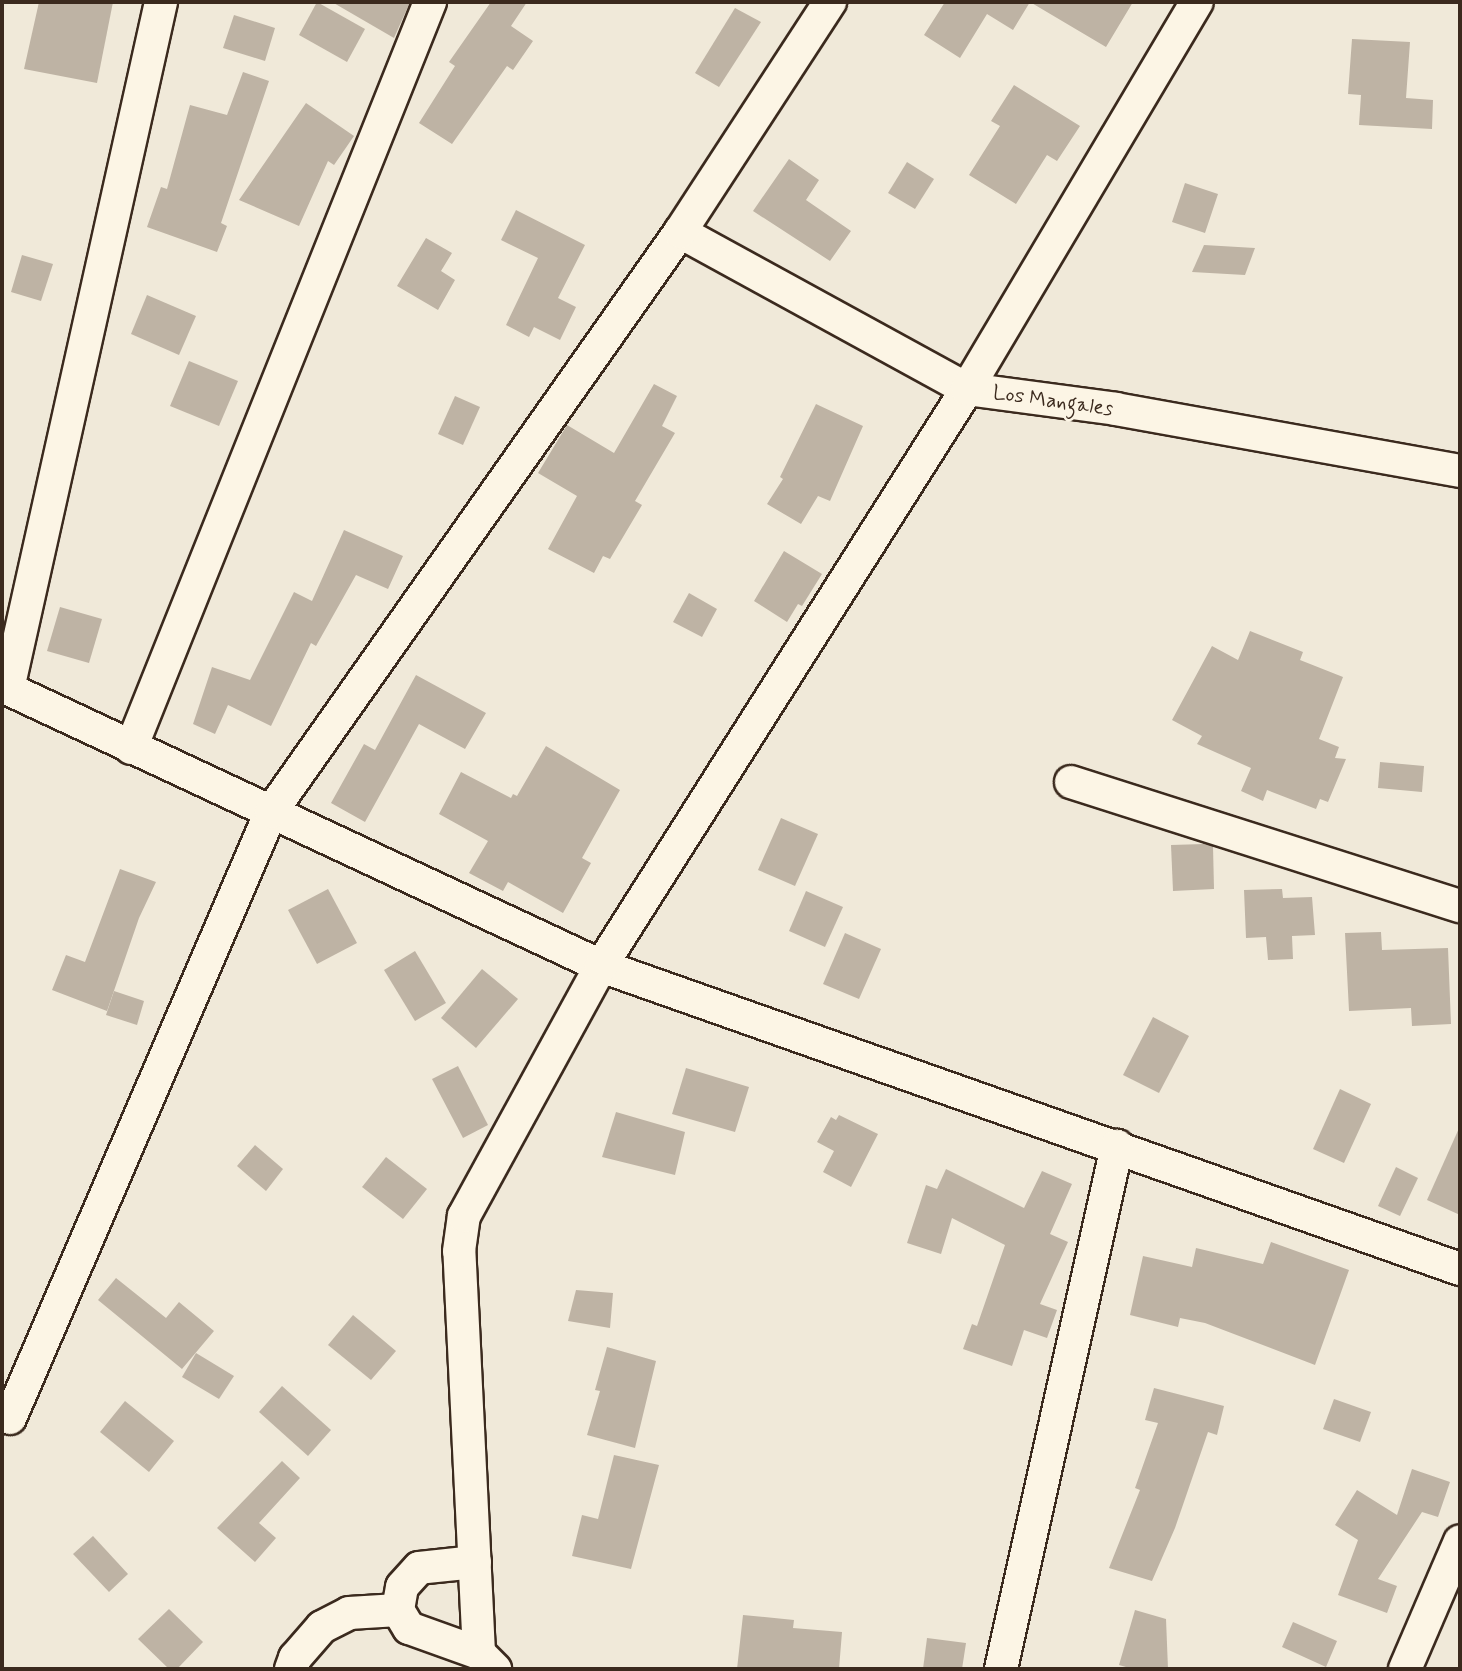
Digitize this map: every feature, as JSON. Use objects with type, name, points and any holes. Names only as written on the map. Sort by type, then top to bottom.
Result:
[{"type":"street","points":[[161,2],[5,688],[601,966],[1460,1269]]},
{"type":"street","points":[[131,748],[430,2]]},
{"type":"street","points":[[10,1418],[271,813],[680,232],[830,2]]},
{"type":"street","points":[[475,1562],[419,1568],[402,1587],[398,1611],[409,1628],[487,1661],[475,1562],[459,1251],[464,1216],[601,966],[967,389],[1197,2]]},
{"type":"street","name":"Los Mangales","points":[[680,232],[967,389],[1116,409],[1460,471]]},
{"type":"street","points":[[1070,782],[1460,906]]},
{"type":"street","points":[[1001,1669],[1117,1146]]},
{"type":"street","points":[[1405,1669],[1460,1541]]},
{"type":"street","points":[[291,1669],[295,1658],[322,1627],[349,1613],[398,1611]]},
{"type":"building","points":[[39,2],[113,2],[97,83],[24,69]]},
{"type":"building","points":[[317,2],[365,29],[347,62],[299,35]]},
{"type":"building","points":[[332,2],[410,2],[394,38]]},
{"type":"building","points":[[491,2],[527,2],[511,26],[533,41],[513,70],[507,66],[452,144],[419,123],[455,66],[449,62]]},
{"type":"building","points":[[945,2],[1030,2],[1013,30],[987,14],[960,58],[924,35]]},
{"type":"building","points":[[1030,2],[1133,2],[1106,47]]},
{"type":"building","points":[[735,8],[761,22],[719,87],[695,73]]},
{"type":"building","points":[[234,15],[275,28],[265,61],[223,48]]},
{"type":"building","points":[[1352,39],[1410,42],[1406,98],[1433,100],[1432,129],[1359,125],[1361,95],[1348,94]]},
{"type":"building","points":[[243,72],[269,81],[221,223],[227,226],[217,252],[147,227],[161,187],[167,189],[190,105],[227,115]]},
{"type":"building","points":[[1014,85],[1080,126],[1057,161],[1047,155],[1016,204],[969,175],[1000,126],[991,121]]},
{"type":"building","points":[[306,103],[354,136],[334,165],[328,161],[299,226],[239,200]]},
{"type":"building","points":[[789,159],[819,180],[806,200],[851,231],[830,261],[753,211]]},
{"type":"building","points":[[907,162],[934,179],[915,209],[888,193]]},
{"type":"building","points":[[1185,183],[1218,194],[1205,233],[1172,222]]},
{"type":"building","points":[[516,210],[585,245],[558,298],[576,307],[560,340],[534,327],[529,337],[506,325],[538,258],[501,240]]},
{"type":"building","points":[[426,238],[452,253],[441,271],[455,280],[438,310],[397,286]]},
{"type":"building","points":[[1204,245],[1255,248],[1245,275],[1192,272]]},
{"type":"building","points":[[22,255],[53,264],[41,301],[11,292]]},
{"type":"building","points":[[147,295],[196,316],[179,355],[131,334]]},
{"type":"building","points":[[189,361],[238,381],[219,426],[170,406]]},
{"type":"building","points":[[654,384],[677,396],[662,426],[675,433],[635,501],[642,505],[610,559],[603,556],[594,573],[548,549],[577,496],[538,473],[567,425],[614,453]]},
{"type":"building","points":[[455,396],[480,407],[463,445],[438,434]]},
{"type":"building","points":[[816,404],[863,426],[830,501],[818,496],[801,524],[767,504],[783,479],[780,477]]},
{"type":"building","points":[[344,530],[403,556],[388,589],[356,575],[316,646],[311,643],[271,726],[228,705],[215,734],[193,724],[212,667],[250,680],[294,592],[312,601]]},
{"type":"building","points":[[784,551],[822,574],[802,606],[798,604],[787,622],[754,601]]},
{"type":"building","points":[[689,593],[717,609],[702,637],[673,622]]},
{"type":"building","points":[[60,607],[102,619],[89,663],[47,651]]},
{"type":"building","points":[[1250,631],[1303,652],[1300,660],[1343,677],[1319,739],[1339,747],[1335,758],[1346,759],[1328,802],[1320,799],[1316,809],[1267,790],[1263,801],[1241,791],[1251,768],[1197,744],[1202,736],[1172,720],[1212,646],[1238,660]]},
{"type":"building","points":[[416,675],[486,713],[465,749],[419,724],[365,822],[331,803],[364,744],[375,750]]},
{"type":"building","points":[[546,746],[620,790],[582,858],[591,863],[563,913],[508,882],[503,891],[469,873],[488,841],[439,814],[461,772],[511,798],[513,794],[517,796]]},
{"type":"building","points":[[1380,762],[1424,766],[1422,792],[1378,788]]},
{"type":"building","points":[[781,818],[818,834],[795,886],[758,870]]},
{"type":"building","points":[[1171,845],[1213,846],[1214,889],[1173,891]]},
{"type":"building","points":[[120,869],[156,882],[139,918],[107,1011],[52,990],[66,955],[85,962]]},
{"type":"building","points":[[328,889],[357,943],[317,964],[288,910]]},
{"type":"building","points":[[1282,889],[1283,898],[1312,897],[1315,935],[1292,936],[1293,959],[1268,960],[1266,937],[1246,938],[1244,890]]},
{"type":"building","points":[[806,891],[843,907],[825,947],[789,931]]},
{"type":"building","points":[[1381,932],[1382,950],[1448,948],[1451,1024],[1412,1026],[1411,1008],[1349,1011],[1345,933]]},
{"type":"building","points":[[845,933],[881,949],[859,999],[823,984]]},
{"type":"building","points":[[415,951],[446,1003],[415,1021],[384,970]]},
{"type":"building","points":[[482,969],[518,999],[476,1048],[441,1018]]},
{"type":"building","points":[[114,991],[144,1001],[137,1025],[106,1015]]},
{"type":"building","points":[[1153,1017],[1189,1036],[1159,1093],[1123,1075]]},
{"type":"building","points":[[458,1066],[488,1125],[463,1138],[432,1079]]},
{"type":"building","points":[[686,1068],[749,1087],[735,1132],[672,1114]]},
{"type":"building","points":[[1340,1089],[1371,1104],[1344,1163],[1313,1149]]},
{"type":"building","points":[[616,1112],[685,1132],[675,1175],[602,1157]]},
{"type":"building","points":[[839,1115],[878,1134],[851,1187],[823,1172],[834,1151],[817,1142],[831,1117],[836,1120]]},
{"type":"building","points":[[1460,1126],[1460,1215],[1427,1200]]},
{"type":"building","points":[[255,1145],[283,1169],[266,1191],[237,1166]]},
{"type":"building","points":[[386,1157],[427,1189],[403,1219],[362,1187]]},
{"type":"building","points":[[1396,1167],[1418,1178],[1400,1216],[1378,1206]]},
{"type":"building","points":[[946,1169],[1024,1208],[1042,1171],[1072,1184],[1050,1234],[1068,1242],[1040,1304],[1057,1310],[1047,1338],[1024,1330],[1012,1366],[963,1349],[972,1324],[977,1326],[1005,1245],[952,1218],[941,1254],[907,1243],[926,1185],[937,1189]]},
{"type":"building","points":[[1271,1242],[1349,1270],[1315,1365],[1205,1323],[1180,1318],[1178,1327],[1130,1315],[1143,1256],[1192,1267],[1196,1248],[1263,1264]]},
{"type":"building","points":[[116,1278],[166,1318],[179,1302],[214,1331],[182,1369],[98,1300]]},
{"type":"building","points":[[576,1290],[613,1293],[610,1328],[568,1321]]},
{"type":"building","points":[[353,1315],[396,1351],[371,1380],[328,1345]]},
{"type":"building","points":[[607,1347],[656,1361],[635,1448],[587,1435],[600,1391],[595,1390]]},
{"type":"building","points":[[196,1353],[234,1376],[219,1399],[182,1377]]},
{"type":"building","points":[[282,1386],[331,1430],[308,1456],[259,1412]]},
{"type":"building","points":[[1154,1388],[1224,1406],[1217,1435],[1208,1432],[1175,1528],[1152,1581],[1109,1568],[1140,1490],[1135,1488],[1158,1423],[1145,1420]]},
{"type":"building","points":[[1334,1399],[1371,1412],[1360,1442],[1323,1429]]},
{"type":"building","points":[[125,1401],[174,1441],[149,1472],[100,1432]]},
{"type":"building","points":[[614,1455],[659,1465],[631,1569],[572,1556],[582,1515],[598,1519]]},
{"type":"building","points":[[282,1461],[300,1478],[259,1523],[276,1538],[255,1562],[217,1528]]},
{"type":"building","points":[[1412,1469],[1450,1482],[1438,1517],[1422,1512],[1378,1579],[1397,1586],[1387,1613],[1338,1595],[1358,1540],[1335,1525],[1357,1490],[1397,1515]]},
{"type":"building","points":[[93,1536],[128,1574],[109,1592],[73,1554]]},
{"type":"building","points":[[169,1609],[203,1642],[177,1669],[169,1669],[138,1639]]},
{"type":"building","points":[[1135,1610],[1166,1619],[1168,1669],[1133,1669],[1119,1665]]},
{"type":"building","points":[[743,1615],[794,1620],[793,1628],[842,1632],[839,1669],[737,1669]]},
{"type":"building","points":[[1293,1622],[1337,1641],[1326,1667],[1282,1647]]},
{"type":"building","points":[[927,1638],[966,1643],[962,1669],[923,1669]]}]
